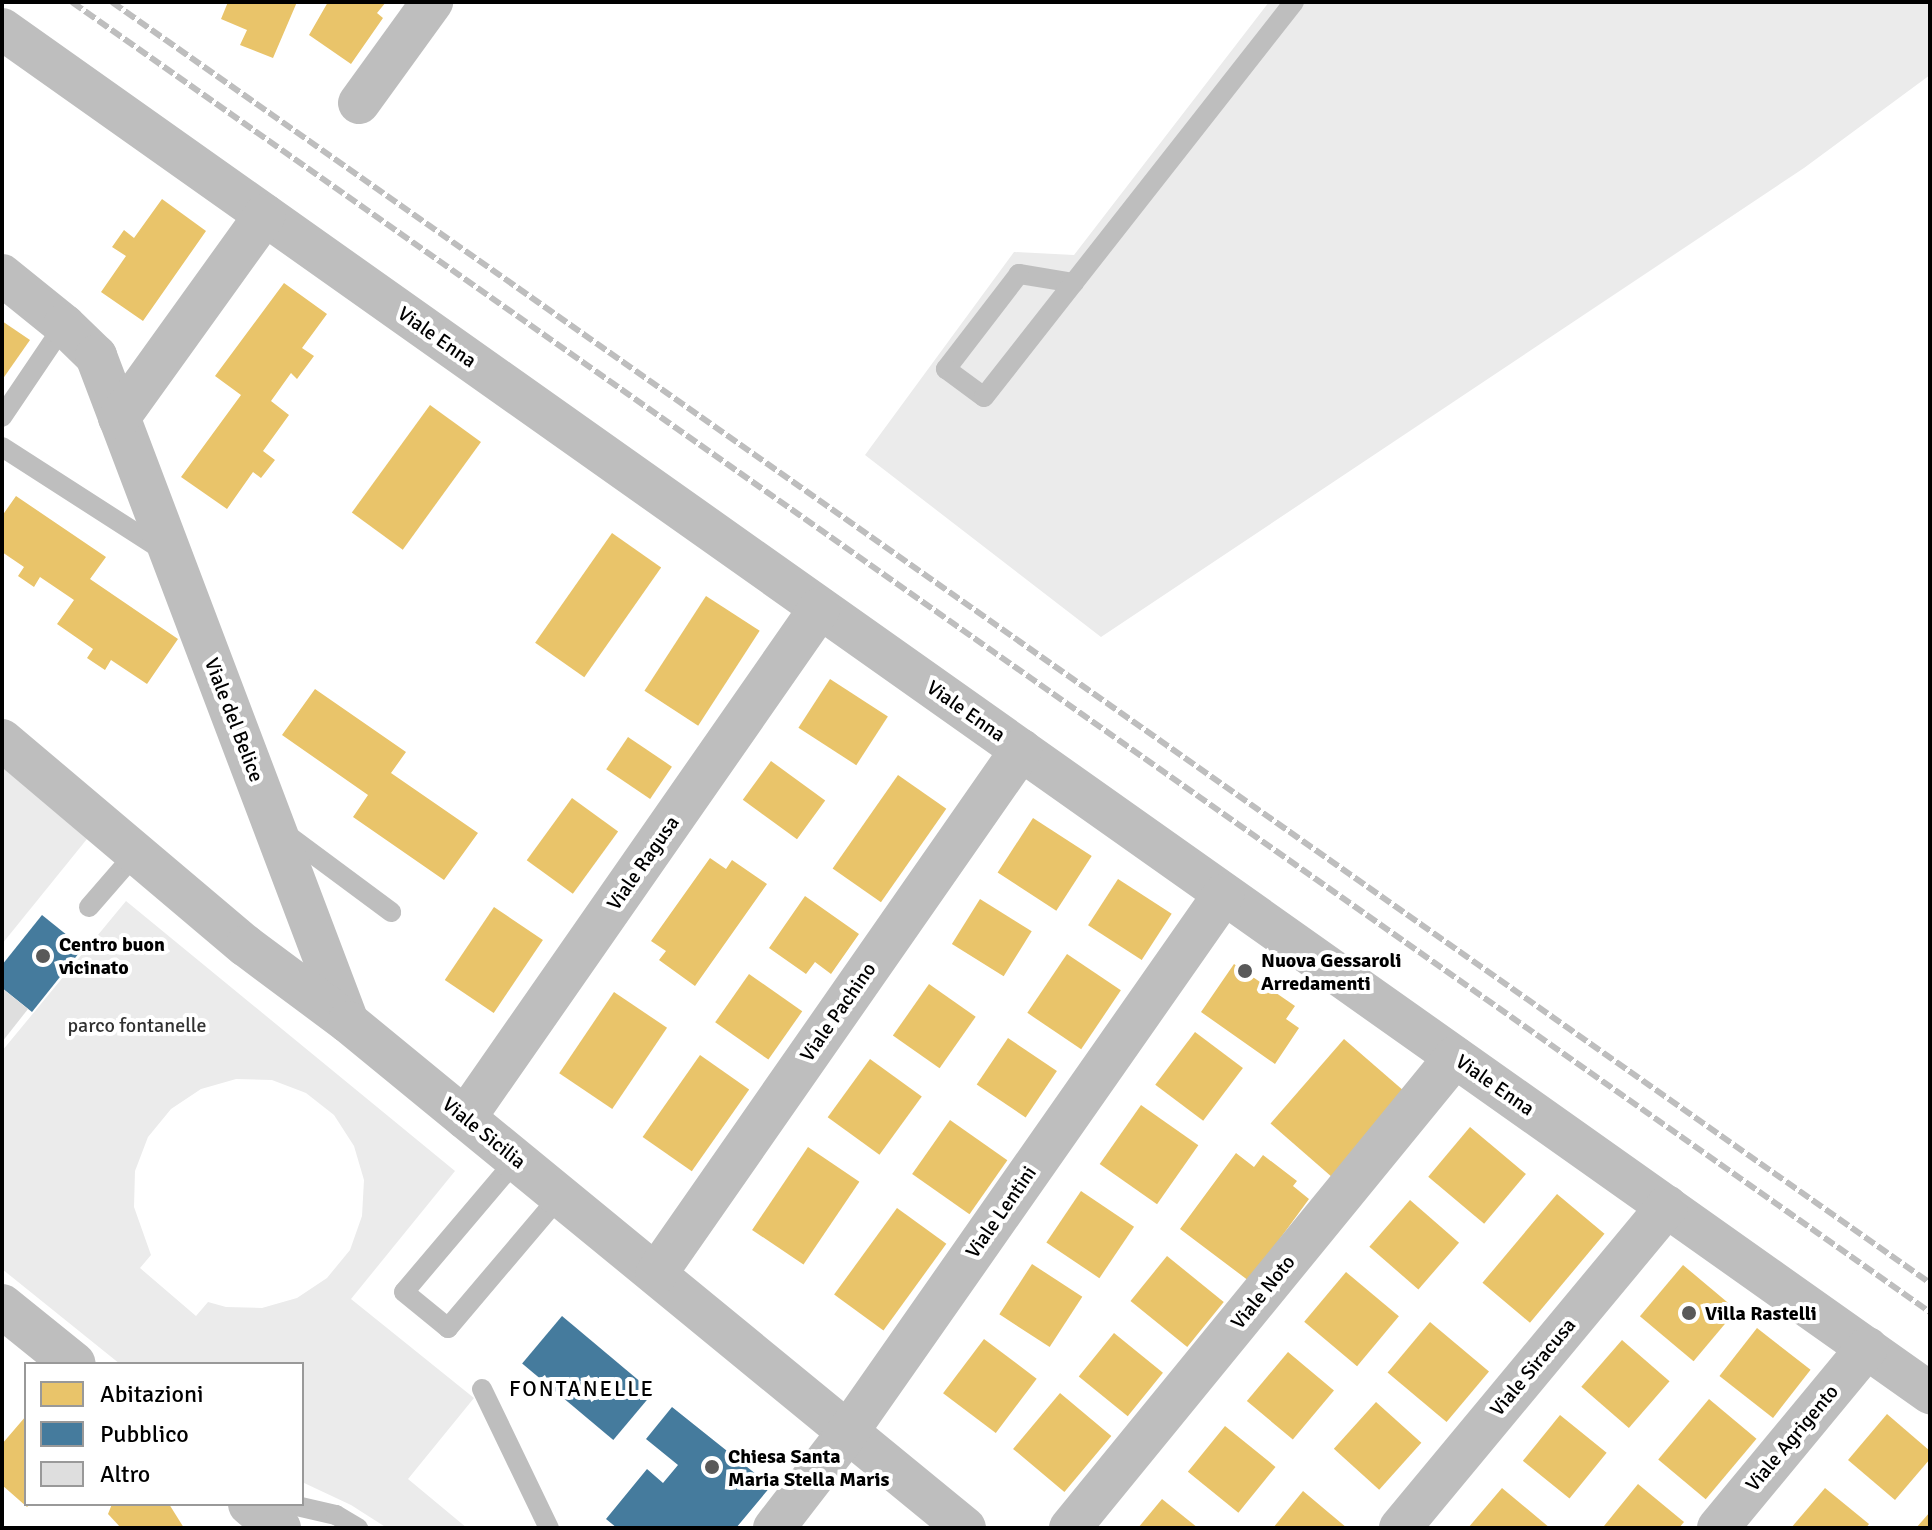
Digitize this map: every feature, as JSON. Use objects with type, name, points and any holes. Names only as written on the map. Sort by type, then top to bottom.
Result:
[{"type":"main road","points":[[2,1306],[72,1362]]},
{"type":"main road","points":[[252,1506],[279,1528]]},
{"type":"street","points":[[359,103],[432,2]]},
{"type":"street","name":"Viale Enna","points":[[2,29],[1930,1393]]},
{"type":"street","points":[[119,418],[265,215]]},
{"type":"street","name":"Viale del Belice","points":[[2,275],[64,325],[96,356],[348,1022]]},
{"type":"street","name":"Viale Ragusa","points":[[465,1118],[820,608]]},
{"type":"street","name":"Viale Sicilia","points":[[2,740],[246,946],[348,1022],[965,1528]]},
{"type":"street","name":"Viale Pachino","points":[[656,1274],[1021,750]]},
{"type":"street","name":"Viale Lentini","points":[[774,1528],[847,1431],[1224,894]]},
{"type":"street","name":"Viale Noto","points":[[1070,1528],[1455,1057]]},
{"type":"street","name":"Viale Siracusa","points":[[1400,1528],[1667,1206]]},
{"type":"street","name":"Viale Agrigento","points":[[1718,1528],[1867,1348]]},
{"type":"lane","points":[[1074,283],[1019,274],[946,369],[984,397],[1074,283],[1294,2]]},
{"type":"lane","points":[[2,417],[64,325]]},
{"type":"lane","points":[[2,447],[172,556]]},
{"type":"lane","points":[[273,824],[391,912]]},
{"type":"lane","points":[[89,907],[136,853]]},
{"type":"lane","points":[[516,1160],[404,1292],[448,1328],[560,1196]]},
{"type":"lane","points":[[482,1389],[549,1528]]},
{"type":"lane","points":[[297,1506],[336,1515],[358,1528]]},
{"type":"green space","points":[[1269,2],[1930,2],[1930,75],[1804,168],[1101,637],[865,455],[1014,252],[1074,255]]},
{"type":"green space","points":[[2,757],[91,834],[2,944]]},
{"type":"green space","name":"parco fontanelle","points":[[126,901],[455,1171],[351,1299],[474,1398],[408,1479],[467,1528],[387,1528],[351,1505],[304,1483],[304,1362],[118,1362],[2,1269],[2,1051]],"holes":[[[236,1079],[272,1080],[306,1093],[334,1115],[354,1146],[364,1180],[362,1216],[350,1250],[327,1278],[297,1298],[262,1308],[226,1307],[208,1302],[196,1316],[140,1268],[151,1255],[134,1207],[135,1171],[148,1137],[171,1109],[201,1089]]]},
{"type":"building: Abitazioni","points":[[228,2],[297,2],[273,58],[240,45],[247,30],[221,19]]},
{"type":"building: Abitazioni","points":[[328,2],[386,2],[377,13],[383,18],[351,64],[309,35]]},
{"type":"building: Abitazioni","points":[[162,199],[206,231],[143,321],[101,292],[126,256],[112,247],[124,230],[134,238]]},
{"type":"building: Abitazioni","points":[[284,283],[327,314],[302,348],[314,356],[297,379],[291,373],[271,401],[289,415],[263,451],[275,460],[261,478],[253,472],[227,509],[181,477],[241,395],[215,376]]},
{"type":"building: Abitazioni","points":[[2,321],[30,340],[2,380]]},
{"type":"building: Abitazioni","points":[[430,405],[481,442],[403,550],[352,513]]},
{"type":"building: Abitazioni","points":[[16,496],[106,557],[90,579],[178,639],[147,684],[111,660],[105,670],[87,658],[93,649],[57,624],[74,600],[40,577],[34,587],[18,576],[24,567],[2,552],[2,516]]},
{"type":"building: Abitazioni","points":[[612,533],[661,567],[584,677],[535,643]]},
{"type":"building: Abitazioni","points":[[706,596],[760,631],[698,726],[644,691]]},
{"type":"building: Abitazioni","points":[[830,679],[888,717],[856,765],[798,728]]},
{"type":"building: Abitazioni","points":[[315,689],[406,752],[391,773],[478,833],[444,880],[353,817],[368,795],[282,735]]},
{"type":"building: Abitazioni","points":[[628,737],[672,767],[650,799],[606,769]]},
{"type":"building: Abitazioni","points":[[771,761],[825,800],[797,839],[743,800]]},
{"type":"building: Abitazioni","points":[[898,775],[946,809],[881,902],[833,868]]},
{"type":"building: Abitazioni","points":[[572,798],[618,832],[573,894],[527,860]]},
{"type":"building: Abitazioni","points":[[1033,818],[1092,856],[1056,911],[998,873]]},
{"type":"building: Abitazioni","points":[[710,858],[726,869],[732,860],[767,884],[695,986],[659,960],[666,951],[651,941]]},
{"type":"building: Abitazioni","points":[[1118,879],[1172,914],[1142,960],[1088,925]]},
{"type":"building: Abitazioni","points":[[805,896],[859,934],[831,974],[815,962],[806,974],[769,948]]},
{"type":"building: Abitazioni","points":[[980,899],[1032,931],[1004,976],[952,944]]},
{"type":"building: Abitazioni","points":[[494,907],[543,940],[494,1013],[445,980]]},
{"type":"building: Abitazioni","points":[[1067,954],[1121,990],[1081,1049],[1027,1013]]},
{"type":"building: Abitazioni","points":[[1234,964],[1295,1006],[1286,1019],[1299,1028],[1275,1064],[1201,1012]]},
{"type":"building: Abitazioni","points":[[749,974],[802,1011],[768,1060],[715,1022]]},
{"type":"building: Abitazioni","points":[[929,984],[976,1017],[940,1068],[893,1036]]},
{"type":"building: Abitazioni","points":[[614,992],[667,1028],[612,1109],[559,1073]]},
{"type":"building: Abitazioni","points":[[1195,1032],[1243,1068],[1203,1121],[1155,1085]]},
{"type":"building: Abitazioni","points":[[1008,1038],[1057,1071],[1026,1117],[977,1084]]},
{"type":"building: Abitazioni","points":[[1344,1039],[1407,1094],[1334,1179],[1271,1124]]},
{"type":"building: Abitazioni","points":[[700,1055],[749,1089],[692,1171],[643,1137]]},
{"type":"building: Abitazioni","points":[[870,1059],[922,1097],[879,1155],[828,1117]]},
{"type":"building: Abitazioni","points":[[1141,1105],[1198,1145],[1157,1204],[1100,1164]]},
{"type":"building: Abitazioni","points":[[950,1120],[1007,1160],[969,1214],[912,1174]]},
{"type":"building: Abitazioni","points":[[1470,1127],[1526,1174],[1484,1224],[1428,1177]]},
{"type":"building: Abitazioni","points":[[808,1147],[859,1182],[803,1265],[752,1230]]},
{"type":"building: Abitazioni","points":[[1236,1153],[1254,1167],[1263,1155],[1297,1181],[1293,1186],[1309,1199],[1249,1281],[1180,1229]]},
{"type":"building: Abitazioni","points":[[1081,1191],[1134,1227],[1099,1278],[1046,1242]]},
{"type":"building: Abitazioni","points":[[1557,1194],[1604,1234],[1530,1323],[1482,1283]]},
{"type":"building: Abitazioni","points":[[1410,1200],[1459,1243],[1418,1289],[1369,1247]]},
{"type":"building: Abitazioni","points":[[897,1208],[946,1244],[883,1330],[834,1295]]},
{"type":"building: Abitazioni","points":[[1167,1256],[1224,1302],[1187,1347],[1130,1301]]},
{"type":"building: Abitazioni","points":[[1032,1264],[1082,1297],[1050,1347],[999,1314]]},
{"type":"building: Abitazioni","name":"Villa Rastelli","points":[[1683,1265],[1737,1310],[1694,1361],[1640,1316]]},
{"type":"building: Abitazioni","points":[[1346,1272],[1399,1316],[1357,1366],[1304,1322]]},
{"type":"building: Abitazioni","points":[[1430,1322],[1489,1371],[1447,1422],[1388,1373]]},
{"type":"building: Abitazioni","points":[[1757,1328],[1811,1370],[1773,1418],[1719,1376]]},
{"type":"building: Abitazioni","points":[[1114,1333],[1163,1373],[1128,1416],[1079,1377]]},
{"type":"building: Abitazioni","points":[[984,1339],[1037,1379],[996,1433],[943,1393]]},
{"type":"building: Abitazioni","points":[[1622,1340],[1670,1381],[1629,1428],[1581,1387]]},
{"type":"building: Abitazioni","points":[[1288,1352],[1334,1391],[1293,1440],[1247,1401]]},
{"type":"building: Abitazioni","points":[[1060,1393],[1111,1436],[1064,1492],[1013,1449]]},
{"type":"building: Abitazioni","points":[[1709,1399],[1756,1439],[1706,1499],[1658,1460]]},
{"type":"building: Abitazioni","points":[[1376,1402],[1421,1443],[1379,1490],[1334,1449]]},
{"type":"building: Abitazioni","points":[[1887,1414],[1930,1451],[1930,1459],[1895,1500],[1848,1460]]},
{"type":"building: Abitazioni","points":[[1560,1415],[1607,1453],[1569,1499],[1523,1461]]},
{"type":"building: Abitazioni","points":[[24,1418],[24,1504],[2,1485],[2,1444]]},
{"type":"building: Abitazioni","points":[[1225,1426],[1276,1467],[1238,1513],[1188,1472]]},
{"type":"building: Abitazioni","points":[[1638,1484],[1684,1522],[1679,1528],[1604,1526]]},
{"type":"building: Abitazioni","points":[[1502,1488],[1550,1528],[1468,1528]]},
{"type":"building: Abitazioni","points":[[1825,1488],[1869,1524],[1866,1528],[1791,1528]]},
{"type":"building: Abitazioni","points":[[1303,1491],[1347,1528],[1273,1528]]},
{"type":"building: Abitazioni","points":[[1162,1499],[1198,1528],[1138,1528]]},
{"type":"building: Abitazioni","points":[[111,1506],[170,1506],[184,1528],[121,1528],[108,1514]]},
{"type":"building: Abitazioni","points":[[1930,1512],[1930,1528],[1916,1528]]},
{"type":"building: Pubblico","name":"Centro buon vicinato","points":[[42,915],[83,948],[32,1012],[2,988],[2,965]]},
{"type":"building: Pubblico","points":[[562,1316],[653,1392],[613,1440],[522,1363]]},
{"type":"building: Pubblico","name":"Chiesa Santa Maria Stella Maris","points":[[672,1407],[771,1486],[736,1528],[617,1528],[606,1519],[647,1469],[663,1483],[678,1465],[646,1439]]},
{"type":"building: Altro","points":[[2,988],[28,1009],[2,1042]]},
{"type":"railway","points":[[72,2],[1930,1312]]},
{"type":"railway","points":[[112,2],[1930,1283]]},
{"type":"place","name":"Centro buon vicinato","points":[[43,956]]},
{"type":"place","name":"Nuova Gessaroli Arredamenti","points":[[1245,971]]},
{"type":"place","name":"Villa Rastelli","points":[[1689,1313]]},
{"type":"place","name":"Chiesa Santa Maria Stella Maris","points":[[712,1467]]},
{"type":"district","name":"FONTANELLE","points":[[582,1389]]}]
